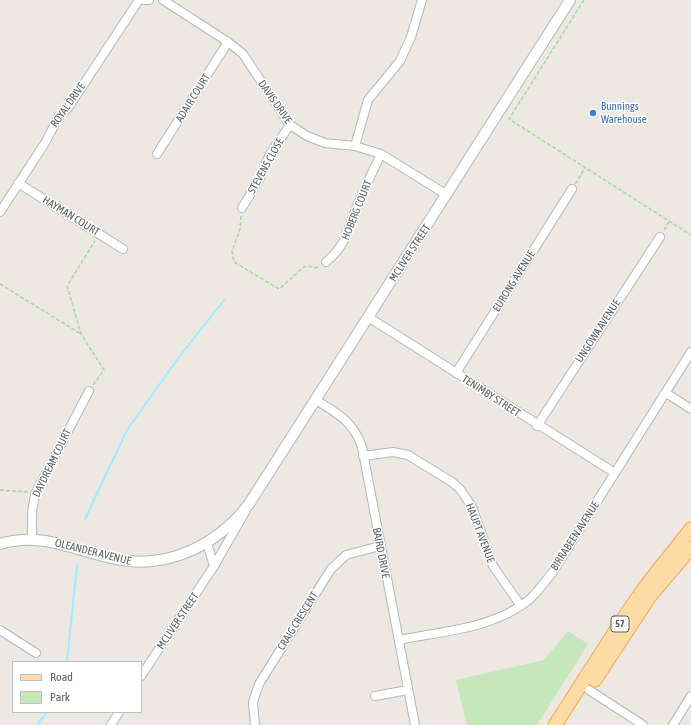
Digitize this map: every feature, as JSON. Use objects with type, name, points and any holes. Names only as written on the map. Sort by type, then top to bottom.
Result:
[{"type":"main road","name":"57","points":[[555,725],[633,604],[691,529]]},
{"type":"main road","name":"57","points":[[566,725],[650,596],[691,548]]},
{"type":"street","name":"ROYAL DRIVE","points":[[0,212],[45,143],[58,118],[68,108],[139,0]]},
{"type":"street","points":[[144,0],[149,0]]},
{"type":"street","name":"DAVIS DRIVE","points":[[163,0],[228,42],[243,54],[290,126],[307,136],[325,143],[355,146],[381,154],[447,195]]},
{"type":"street","points":[[355,146],[368,100],[400,61],[411,37],[422,0]]},
{"type":"street","name":"MCLIVER STREET","points":[[142,674],[214,566],[249,504],[570,0]]},
{"type":"street","name":"ADAIR COURT","points":[[158,154],[228,42]]},
{"type":"street","name":"STEVENS CLOSE","points":[[242,208],[260,178],[270,154],[290,126]]},
{"type":"street","name":"HOBERG COURT","points":[[326,262],[339,252],[357,206],[381,154]]},
{"type":"street","name":"HAYMAN COURT","points":[[18,183],[123,249]]},
{"type":"street","name":"EURONG AVENUE","points":[[456,372],[572,189]]},
{"type":"street","name":"UNGOWA AVENUE","points":[[537,426],[660,236]]},
{"type":"street","name":"TENIMBY STREET","points":[[368,317],[456,372],[537,426],[615,473]]},
{"type":"street","name":"BIRRABEEN AVENUE","points":[[399,640],[485,623],[521,606],[536,592],[552,573],[691,352]]},
{"type":"street","name":"DAYDREAM COURT","points":[[32,540],[32,514],[35,494],[89,391]]},
{"type":"street","points":[[666,393],[691,409]]},
{"type":"street","name":"BAIRD DRIVE","points":[[316,400],[342,416],[349,423],[359,439],[415,725]]},
{"type":"street","name":"HAUPT AVENUE","points":[[363,456],[393,452],[408,455],[460,488],[472,506],[493,566],[521,606]]},
{"type":"street","name":"MCLIVER STREET","points":[[207,543],[231,525],[249,504]]},
{"type":"street","name":"OLEANDER AVENUE","points":[[0,544],[32,540],[55,542],[115,559],[137,562],[162,560],[185,554],[207,543]]},
{"type":"street","points":[[207,543],[214,566]]},
{"type":"street","name":"CRAIG CRESCENT","points":[[255,725],[253,702],[259,684],[331,569],[346,555],[380,546]]},
{"type":"street","points":[[1,633],[36,654]]},
{"type":"street","points":[[375,696],[408,690]]},
{"type":"street","points":[[588,690],[643,725]]},
{"type":"street","points":[[673,725],[691,696]]},
{"type":"street","points":[[111,725],[117,713]]},
{"type":"path","points":[[584,0],[509,119],[691,235]]},
{"type":"path","points":[[572,189],[585,168]]},
{"type":"path","points":[[242,208],[240,229],[232,252],[234,262],[279,289],[304,267],[309,266],[315,268],[326,262]]},
{"type":"path","points":[[660,236],[669,222]]},
{"type":"path","points":[[89,391],[104,370],[81,334],[67,286],[100,235]]},
{"type":"path","points":[[0,284],[81,334]]},
{"type":"path","points":[[0,490],[25,490],[35,494]]},
{"type":"green space","points":[[568,631],[588,644],[537,725],[467,725],[456,680],[544,660]]},
{"type":"waterway","points":[[85,519],[127,430],[179,357],[225,299]]},
{"type":"waterway","points":[[67,661],[77,565]]},
{"type":"waterway","points":[[37,725],[46,713]]},
{"type":"place","name":"Bunnings Warehouse","points":[[593,113]]}]
